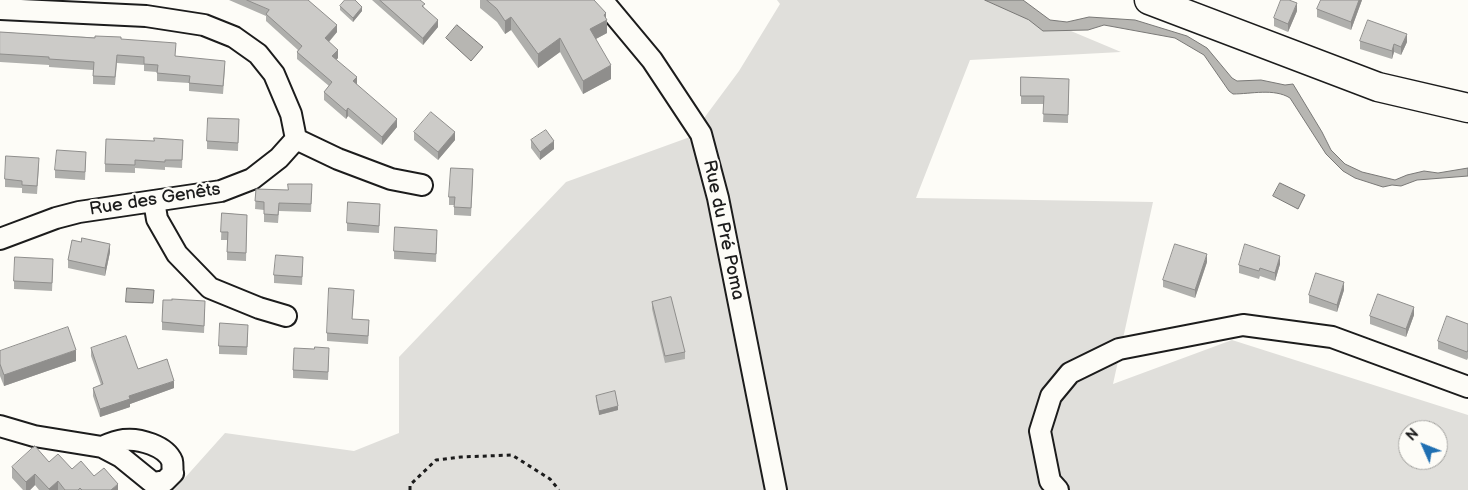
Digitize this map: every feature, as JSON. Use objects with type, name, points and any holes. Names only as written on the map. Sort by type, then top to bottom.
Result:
[{"type":"street","name":"Rue du Pré Poma","points":[[602,0],[652,60],[701,134],[718,198],[776,490]]},
{"type":"street","points":[[1149,0],[1378,86],[1468,108]]},
{"type":"street","points":[[0,9],[146,16],[204,25],[234,37],[258,54],[274,74],[291,114],[296,138],[338,159],[391,179],[422,186]]},
{"type":"street","name":"Rue des Genêts","points":[[0,239],[56,218],[79,212],[221,191],[252,179],[279,158],[296,138]]},
{"type":"street","points":[[154,201],[157,219],[177,254],[210,288],[259,308],[286,316]]},
{"type":"street","points":[[1058,490],[1050,481],[1040,430],[1051,396],[1070,373],[1119,349],[1243,325],[1332,337],[1468,387]]},
{"type":"street","points":[[0,426],[34,436],[102,447]]},
{"type":"path","points":[[410,490],[410,485],[436,460],[512,455],[550,479],[559,490]]},
{"type":"shaded area","points":[[777,0],[997,0],[1121,52],[970,60],[916,198],[1153,202],[1113,384],[1232,340],[1468,415],[1468,490],[174,490],[225,433],[354,451],[399,433],[399,357],[566,182],[690,137],[739,71],[780,4]]},
{"type":"shaded area","points":[[985,0],[1023,0],[1050,20],[1067,22],[1089,17],[1135,20],[1187,36],[1207,48],[1232,78],[1237,81],[1261,80],[1285,85],[1293,84],[1331,150],[1345,164],[1362,172],[1395,180],[1424,171],[1438,173],[1468,168],[1468,176],[1417,180],[1401,186],[1383,187],[1355,178],[1343,171],[1326,154],[1290,98],[1270,92],[1233,94],[1204,55],[1175,38],[1104,25],[1088,30],[1043,31],[1029,20]]},
{"type":"shaded area","points":[[457,25],[483,47],[471,61],[446,38]]},
{"type":"shaded area","points":[[1280,183],[1305,195],[1298,209],[1273,196]]},
{"type":"shaded area","points":[[127,288],[154,290],[153,303],[126,302]]},
{"type":"building","points":[[247,0],[308,0],[337,25],[325,38],[338,50],[332,56],[357,77],[353,81],[397,119],[382,137],[348,108],[346,111],[324,92],[332,82],[297,52],[302,46],[266,14],[269,10]]},
{"type":"building","points":[[345,0],[355,0],[362,7],[353,18],[340,6]]},
{"type":"building","points":[[380,0],[420,0],[425,4],[422,6],[438,20],[423,38]]},
{"type":"building","points":[[487,0],[594,0],[606,13],[604,15],[607,20],[590,29],[611,65],[583,81],[560,38],[538,54],[511,17],[505,21],[497,9]]},
{"type":"building","points":[[1281,0],[1297,3],[1288,24],[1274,18]]},
{"type":"building","points":[[1321,0],[1359,0],[1351,22],[1317,9]]},
{"type":"building","points":[[1368,20],[1407,34],[1401,47],[1394,44],[1392,51],[1360,41]]},
{"type":"building","points":[[0,32],[95,38],[95,36],[121,37],[121,39],[176,43],[175,56],[225,61],[223,86],[189,83],[190,76],[157,73],[158,65],[144,64],[144,57],[117,55],[115,77],[93,76],[94,62],[0,54]]},
{"type":"building","points":[[1021,77],[1069,79],[1068,115],[1043,114],[1044,96],[1021,96]]},
{"type":"building","points":[[431,112],[455,132],[438,152],[414,132]]},
{"type":"building","points":[[208,118],[239,119],[238,143],[207,141]]},
{"type":"building","points":[[546,130],[554,141],[540,152],[531,140]]},
{"type":"building","points":[[154,138],[183,140],[182,160],[165,160],[165,162],[135,160],[135,165],[105,164],[106,139],[154,141]]},
{"type":"building","points":[[57,150],[86,152],[85,172],[55,170]]},
{"type":"building","points":[[6,156],[39,158],[37,186],[22,185],[22,181],[5,179]]},
{"type":"building","points":[[451,168],[473,169],[471,208],[454,207],[455,197],[449,197]]},
{"type":"building","points":[[288,184],[312,184],[311,204],[279,203],[278,215],[264,214],[264,202],[255,201],[256,189],[288,190]]},
{"type":"building","points":[[348,202],[380,204],[379,226],[347,223]]},
{"type":"building","points":[[222,213],[247,215],[246,253],[227,252],[228,232],[221,232]]},
{"type":"building","points":[[395,227],[437,230],[436,254],[394,251]]},
{"type":"building","points":[[82,238],[110,244],[105,268],[68,260],[72,240],[81,242]]},
{"type":"building","points":[[1175,244],[1207,254],[1195,290],[1163,280]]},
{"type":"building","points":[[1245,244],[1280,256],[1275,273],[1260,268],[1259,271],[1239,265]]},
{"type":"building","points":[[276,255],[303,257],[302,277],[274,275]]},
{"type":"building","points":[[15,257],[53,259],[52,283],[14,281]]},
{"type":"building","points":[[1316,273],[1344,282],[1337,305],[1309,295]]},
{"type":"building","points":[[329,288],[354,290],[352,319],[369,320],[368,336],[327,333]]},
{"type":"building","points":[[1378,294],[1414,307],[1406,329],[1370,316]]},
{"type":"building","points":[[671,297],[685,352],[665,356],[652,302]]},
{"type":"building","points":[[163,300],[205,301],[204,326],[162,322]]},
{"type":"building","points":[[1447,316],[1468,324],[1467,352],[1438,341]]},
{"type":"building","points":[[220,323],[248,325],[247,347],[219,346]]},
{"type":"building","points":[[68,327],[76,350],[4,375],[0,364],[0,351]]},
{"type":"building","points":[[126,336],[138,369],[167,359],[174,381],[129,396],[130,399],[100,409],[93,388],[103,384],[91,348]]},
{"type":"building","points":[[315,347],[329,348],[328,372],[293,370],[294,348],[314,349]]},
{"type":"building","points":[[615,391],[618,406],[599,411],[596,396]]},
{"type":"building","points":[[35,446],[49,462],[58,454],[72,469],[81,461],[94,476],[104,468],[118,484],[111,490],[82,490],[80,488],[78,490],[65,490],[58,481],[49,489],[35,474],[26,482],[12,467]]}]
